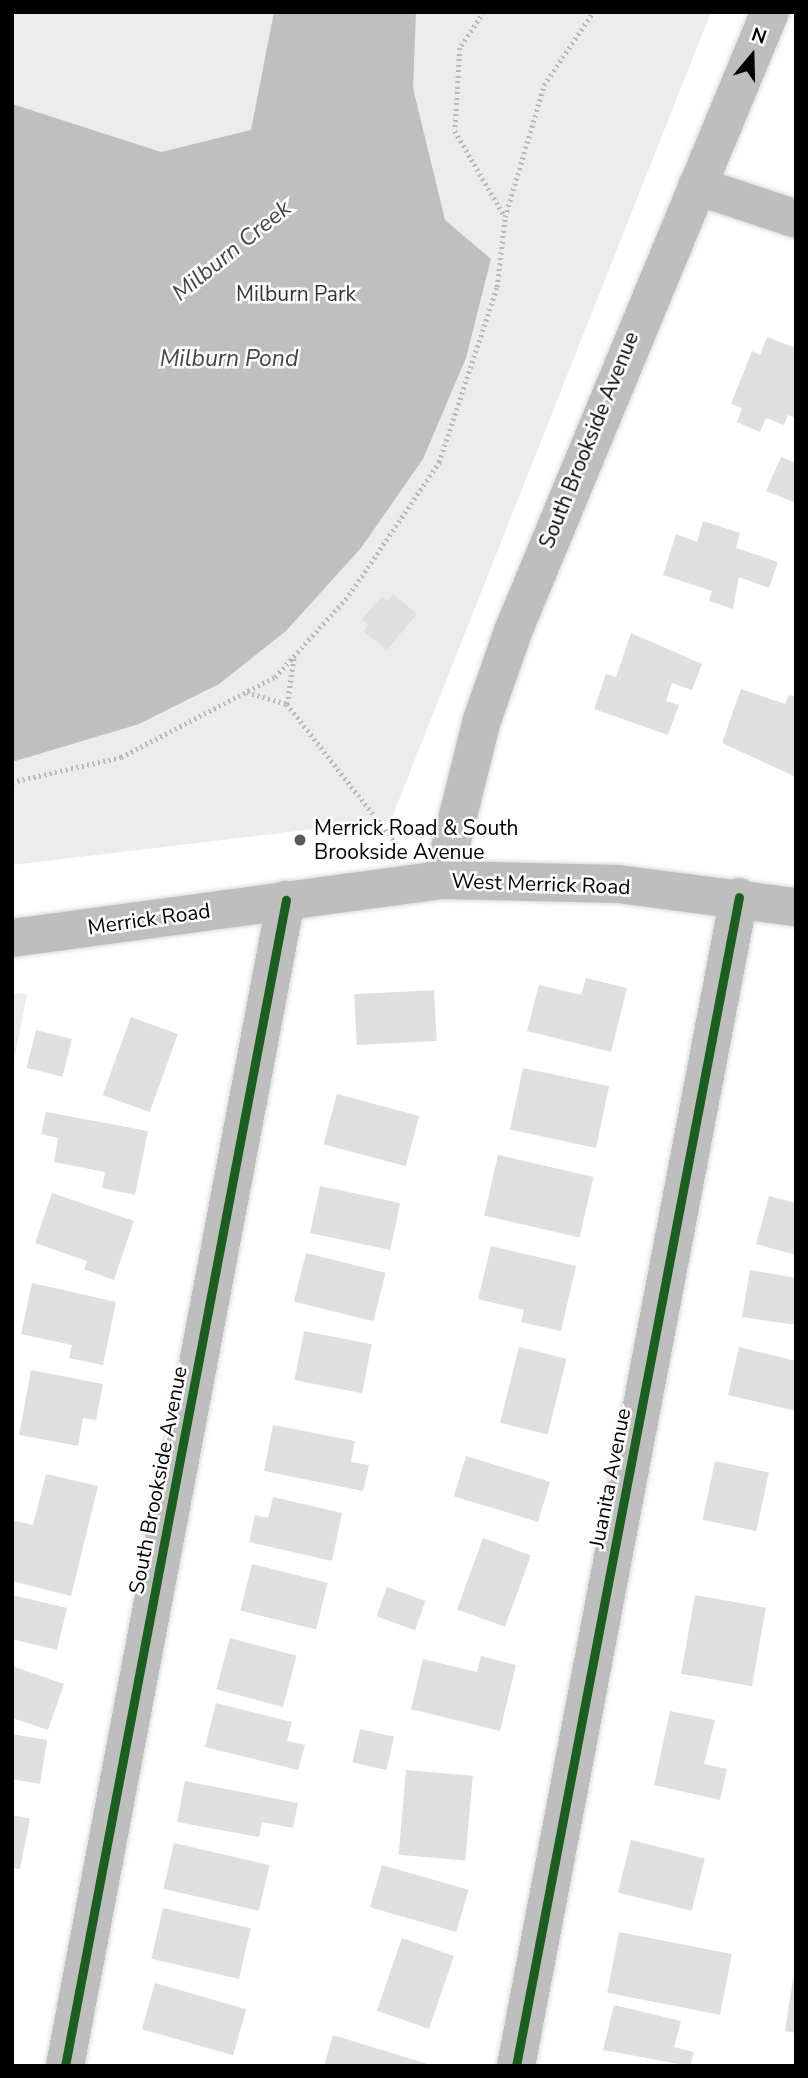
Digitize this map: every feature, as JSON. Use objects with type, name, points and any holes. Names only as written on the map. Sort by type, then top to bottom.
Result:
[{"type":"street","name":"South Brookside Avenue","points":[[434,881],[481,723],[514,629],[770,12]]},
{"type":"street","points":[[697,186],[796,219]]},
{"type":"street","name":"West Merrick Road","points":[[286,900],[434,881],[618,884],[739,897],[796,907]]},
{"type":"street","name":"Juanita Avenue","points":[[516,2066],[739,897]]},
{"type":"street","name":"South Brookside Avenue","points":[[65,2066],[286,900]]},
{"type":"street","name":"Merrick Road","points":[[12,938],[286,900]]},
{"type":"path","points":[[484,12],[460,48],[454,131],[505,217]]},
{"type":"path","points":[[12,782],[121,757],[275,677],[349,595],[439,463],[497,287],[505,217],[544,85],[593,12]]},
{"type":"path","points":[[288,704],[294,655]]},
{"type":"path","points":[[246,692],[288,704],[434,881]]},
{"type":"green space","name":"Milburn Park","points":[[12,12],[711,12],[391,820],[12,865]]},
{"type":"green space","points":[[12,993],[27,994],[12,1071]]},
{"type":"water","name":"Milburn Pond","points":[[274,12],[416,12],[413,88],[445,220],[491,259],[466,358],[423,459],[361,548],[286,631],[219,684],[139,724],[12,762],[12,104],[161,152],[251,130]]},
{"type":"building","points":[[767,337],[796,348],[796,418],[788,415],[784,425],[766,418],[760,432],[737,422],[742,408],[731,404],[752,351],[760,355]]},
{"type":"building","points":[[781,457],[796,463],[796,503],[766,491]]},
{"type":"building","points":[[703,521],[740,533],[736,548],[778,562],[769,588],[739,577],[733,609],[709,601],[712,591],[663,575],[676,534],[697,542]]},
{"type":"building","points":[[393,594],[417,614],[387,650],[363,631],[369,625],[362,619],[382,596],[387,601]]},
{"type":"building","points":[[631,633],[702,664],[692,690],[672,683],[666,701],[679,705],[668,735],[594,709],[606,674],[616,677]]},
{"type":"building","points":[[741,689],[785,704],[789,695],[796,697],[796,777],[722,743]]},
{"type":"building","points":[[586,978],[627,988],[611,1052],[527,1031],[539,985],[581,995]]},
{"type":"building","points":[[434,990],[437,1041],[357,1045],[354,994]]},
{"type":"building","points":[[131,1017],[178,1034],[150,1112],[103,1095]]},
{"type":"building","points":[[36,1030],[72,1039],[62,1077],[27,1068]]},
{"type":"building","points":[[523,1068],[609,1086],[596,1148],[510,1130]]},
{"type":"building","points":[[337,1094],[419,1116],[406,1166],[324,1144]]},
{"type":"building","points":[[46,1112],[148,1131],[135,1195],[102,1188],[105,1172],[54,1162],[58,1138],[41,1134]]},
{"type":"building","points":[[498,1155],[593,1177],[580,1237],[484,1215]]},
{"type":"building","points":[[320,1186],[400,1203],[390,1250],[310,1233]]},
{"type":"building","points":[[52,1193],[134,1221],[114,1280],[84,1269],[87,1261],[35,1243]]},
{"type":"building","points":[[769,1196],[796,1203],[796,1255],[756,1244]]},
{"type":"building","points":[[491,1246],[576,1266],[561,1331],[521,1322],[524,1310],[478,1299]]},
{"type":"building","points":[[306,1253],[386,1273],[373,1321],[294,1302]]},
{"type":"building","points":[[750,1270],[796,1278],[796,1325],[742,1317]]},
{"type":"building","points":[[32,1283],[116,1302],[103,1365],[69,1358],[72,1345],[21,1334]]},
{"type":"building","points":[[304,1331],[372,1344],[362,1393],[294,1380]]},
{"type":"building","points":[[519,1347],[567,1359],[548,1435],[500,1423]]},
{"type":"building","points":[[739,1347],[796,1361],[796,1411],[728,1395]]},
{"type":"building","points":[[31,1370],[103,1384],[96,1420],[83,1418],[78,1446],[19,1435]]},
{"type":"building","points":[[273,1425],[355,1441],[351,1462],[369,1465],[363,1491],[264,1471]]},
{"type":"building","points":[[466,1456],[550,1482],[538,1522],[454,1496]]},
{"type":"building","points":[[715,1461],[769,1472],[756,1531],[703,1520]]},
{"type":"building","points":[[46,1474],[98,1486],[71,1596],[12,1581],[12,1520],[33,1525]]},
{"type":"building","points":[[273,1497],[342,1513],[332,1561],[249,1542],[255,1515],[268,1518]]},
{"type":"building","points":[[483,1538],[531,1555],[505,1627],[457,1609]]},
{"type":"building","points":[[252,1564],[328,1583],[316,1629],[240,1611]]},
{"type":"building","points":[[387,1587],[426,1601],[415,1630],[376,1616]]},
{"type":"building","points":[[12,1595],[67,1608],[57,1650],[12,1639]]},
{"type":"building","points":[[695,1595],[766,1608],[752,1686],[681,1674]]},
{"type":"building","points":[[230,1638],[297,1656],[283,1707],[216,1689]]},
{"type":"building","points":[[481,1656],[516,1665],[500,1731],[411,1709],[423,1659],[477,1672]]},
{"type":"building","points":[[12,1666],[64,1684],[48,1730],[12,1718]]},
{"type":"building","points":[[216,1703],[292,1722],[287,1741],[305,1745],[298,1770],[205,1747]]},
{"type":"building","points":[[670,1711],[715,1720],[704,1764],[727,1769],[720,1800],[654,1785]]},
{"type":"building","points":[[360,1729],[394,1737],[386,1770],[352,1762]]},
{"type":"building","points":[[12,1734],[47,1740],[40,1784],[12,1779]]},
{"type":"building","points":[[406,1770],[473,1776],[465,1861],[399,1855]]},
{"type":"building","points":[[185,1781],[298,1803],[293,1828],[262,1822],[259,1837],[177,1822]]},
{"type":"building","points":[[12,1815],[30,1819],[20,1869],[12,1868]]},
{"type":"building","points":[[631,1840],[705,1858],[692,1911],[618,1892]]},
{"type":"building","points":[[174,1843],[269,1865],[259,1911],[163,1889]]},
{"type":"building","points":[[382,1865],[469,1890],[456,1932],[370,1907]]},
{"type":"building","points":[[163,1908],[251,1928],[239,1979],[151,1959]]},
{"type":"building","points":[[619,1932],[732,1954],[720,2015],[607,1993]]},
{"type":"building","points":[[402,1938],[454,1956],[429,2029],[377,2011]]},
{"type":"building","points":[[793,1979],[796,1979],[796,2033],[785,2031]]},
{"type":"building","points":[[155,1983],[246,2009],[233,2055],[142,2029]]},
{"type":"building","points":[[614,2005],[681,2021],[674,2047],[694,2052],[690,2066],[603,2050]]},
{"type":"building","points":[[333,2035],[431,2065],[431,2066],[324,2066]]},
{"type":"cycle path","points":[[516,2066],[739,897]]},
{"type":"cycle path","points":[[65,2066],[286,900]]},
{"type":"place","name":"Merrick Road & South Brookside Avenue","points":[[300,840]]},
{"type":"water label","name":"Milburn Creek","points":[[232,251]]}]
